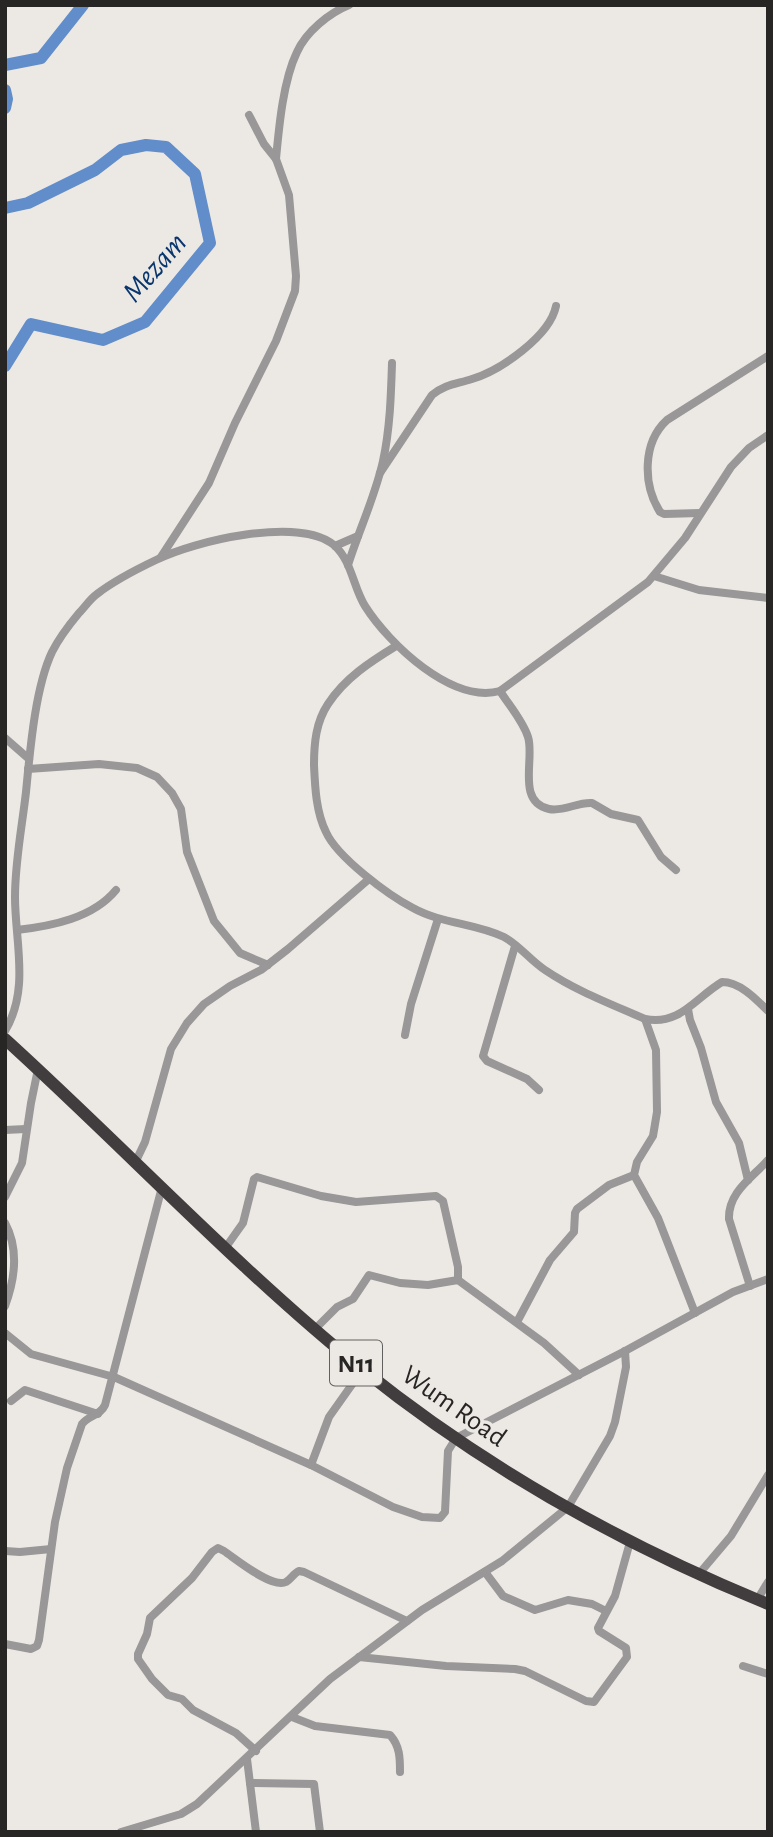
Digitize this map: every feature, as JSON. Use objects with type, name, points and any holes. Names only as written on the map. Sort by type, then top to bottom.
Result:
[{"type":"highway","name":"Wum Road","points":[[5,1039],[226,1247],[363,1369],[456,1438],[568,1507],[630,1542],[762,1602]]},
{"type":"street","points":[[276,159],[289,75],[296,53],[320,25],[338,10],[349,5]]},
{"type":"street","points":[[161,557],[209,483],[276,341],[295,291],[289,195],[276,159],[264,144],[249,115]]},
{"type":"street","points":[[380,473],[432,395],[445,386],[489,373],[506,362],[542,332],[550,323],[556,306]]},
{"type":"street","points":[[700,513],[660,512],[652,490],[647,459],[649,447],[660,427],[667,421],[768,356]]},
{"type":"street","points":[[348,565],[380,473],[390,411],[392,363]]},
{"type":"street","points":[[5,1031],[17,1003],[20,985],[15,897],[17,854],[41,689],[51,654],[94,595],[126,574],[161,557],[237,535],[278,530],[309,534],[324,538],[335,546],[348,565],[365,605],[396,646],[423,667],[449,682],[476,693],[488,694],[500,691],[654,576],[666,563],[732,467],[749,448],[768,435]]},
{"type":"street","points":[[335,546],[358,536]]},
{"type":"street","points":[[654,576],[692,588],[768,597]]},
{"type":"street","points":[[396,646],[346,680],[327,705],[318,723],[314,752],[318,805],[326,834],[348,860],[369,879],[411,908],[438,919],[504,937],[565,983],[645,1019],[668,1020],[685,1011],[722,982],[729,982],[747,992],[768,1011]]},
{"type":"street","points":[[500,691],[527,736],[530,745],[528,781],[538,803],[551,810],[592,803],[611,814],[638,820],[661,857],[676,870]]},
{"type":"street","points":[[5,738],[29,759]]},
{"type":"street","points":[[28,769],[99,764],[137,768],[157,777],[172,793],[181,809],[187,852],[214,921],[240,953],[268,965]]},
{"type":"street","points":[[135,1163],[145,1142],[171,1049],[178,1035],[204,1004],[268,965],[369,879]]},
{"type":"street","points":[[17,930],[48,926],[70,919],[106,902],[116,890]]},
{"type":"street","points":[[405,1035],[411,1003],[438,919]]},
{"type":"street","points":[[515,946],[483,1056],[486,1061],[527,1079],[539,1090]]},
{"type":"street","points":[[685,1011],[701,1048],[718,1108],[739,1143],[748,1180]]},
{"type":"street","points":[[645,1019],[656,1050],[657,1112],[653,1136],[637,1163],[634,1175],[658,1217],[695,1312]]},
{"type":"street","points":[[5,1197],[22,1163],[38,1069]]},
{"type":"street","points":[[5,1129],[26,1129]]},
{"type":"street","points":[[750,1286],[729,1219],[729,1211],[738,1190],[768,1160]]},
{"type":"street","points":[[517,1322],[550,1260],[574,1232],[576,1210],[609,1185],[634,1175]]},
{"type":"street","points":[[226,1247],[243,1223],[254,1179],[257,1177],[321,1196],[356,1202],[436,1196],[443,1202],[458,1267],[458,1280]]},
{"type":"street","points":[[5,1644],[31,1649],[37,1646],[58,1506],[75,1441],[85,1420],[98,1414],[105,1405],[162,1187]]},
{"type":"street","points":[[5,1223],[15,1255],[5,1306]]},
{"type":"street","points":[[315,1329],[337,1307],[353,1299],[369,1275],[400,1283],[428,1285],[458,1280],[544,1343],[579,1375]]},
{"type":"street","points":[[5,1333],[31,1354],[114,1377],[311,1465],[393,1507],[422,1517],[440,1518],[444,1512],[448,1451],[456,1438],[733,1292],[768,1279]]},
{"type":"street","points":[[121,1832],[181,1814],[197,1804],[330,1679],[407,1621],[502,1561],[568,1507],[612,1429],[626,1367],[625,1351]]},
{"type":"street","points":[[311,1465],[329,1417],[363,1369]]},
{"type":"street","points":[[11,1401],[25,1390],[98,1414]]},
{"type":"street","points":[[698,1575],[731,1536],[768,1475]]},
{"type":"street","points":[[359,1657],[446,1666],[515,1669],[525,1671],[586,1701],[594,1702],[628,1652],[598,1628],[615,1596],[630,1542]]},
{"type":"street","points":[[256,1751],[236,1733],[193,1710],[182,1699],[168,1695],[138,1660],[150,1618],[192,1578],[212,1552],[218,1548],[224,1550],[276,1583],[287,1581],[299,1571],[304,1572],[407,1621]]},
{"type":"street","points":[[5,1551],[51,1549]]},
{"type":"street","points":[[485,1572],[503,1596],[535,1610],[568,1600],[592,1604],[606,1611]]},
{"type":"street","points":[[762,1602],[768,1582]]},
{"type":"street","points":[[743,1666],[768,1674]]},
{"type":"street","points":[[292,1717],[315,1726],[390,1735],[400,1754],[400,1772]]},
{"type":"street","points":[[247,1759],[256,1832]]},
{"type":"street","points":[[250,1783],[314,1784],[320,1832]]},
{"type":"waterway","name":"Mezam","points":[[5,65],[41,58],[83,5]]},
{"type":"waterway","name":"Mezam","points":[[5,90],[5,108]]},
{"type":"waterway","name":"Mezam","points":[[5,208],[28,203],[95,170],[121,150],[146,145],[166,147],[195,174],[210,243],[145,322],[103,340],[31,324],[5,366]]}]
